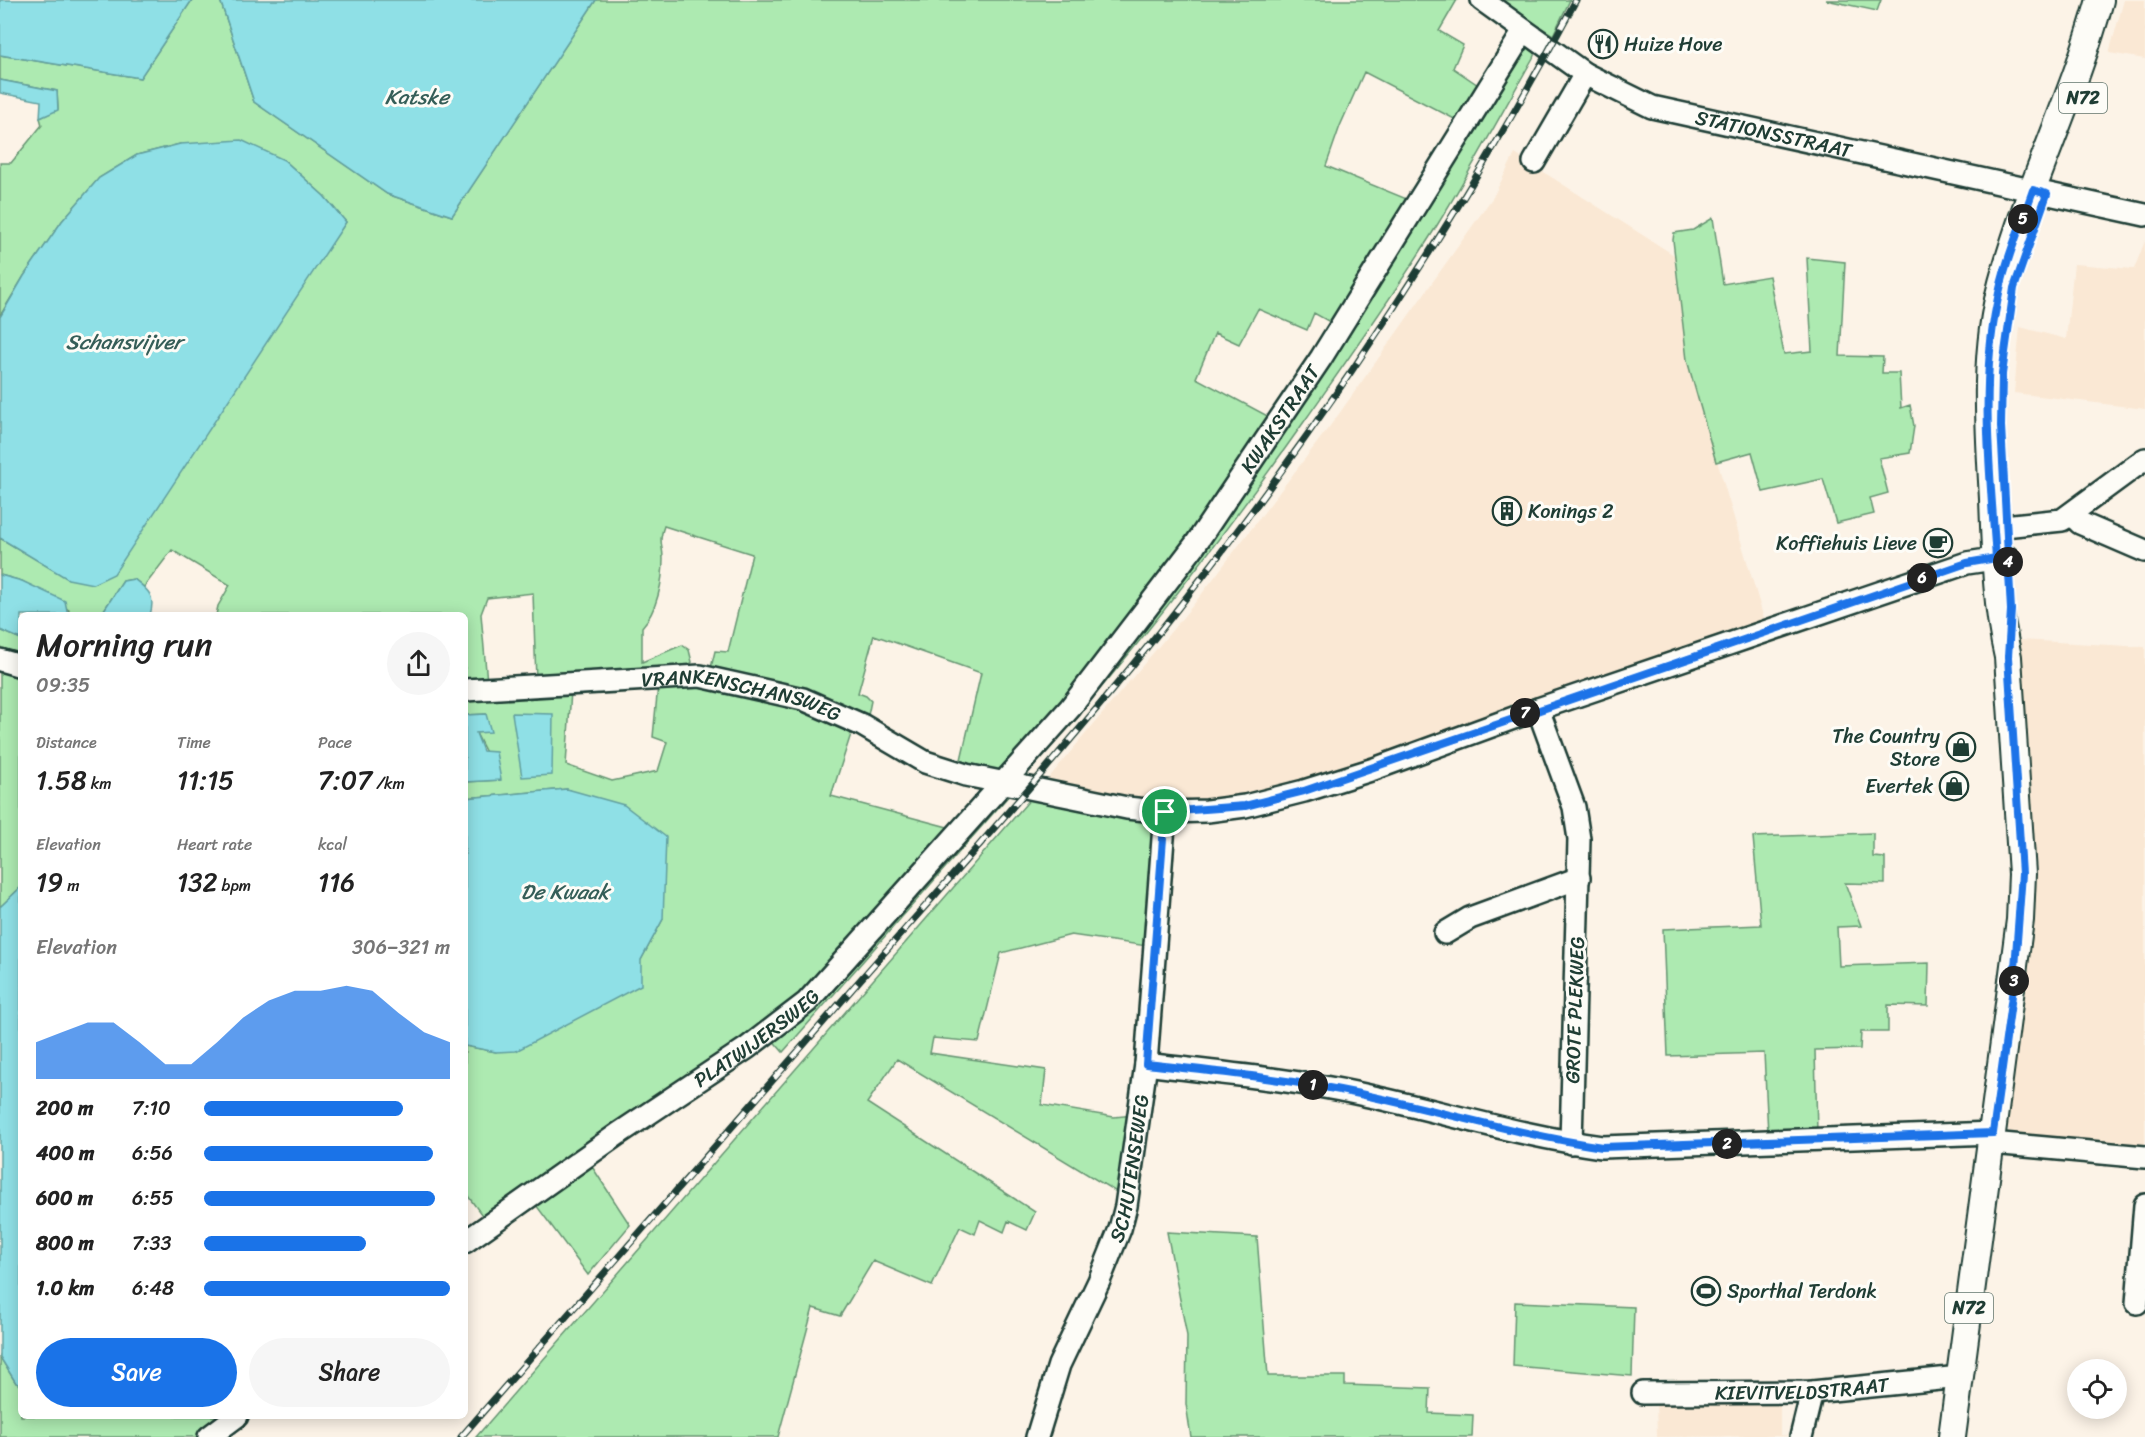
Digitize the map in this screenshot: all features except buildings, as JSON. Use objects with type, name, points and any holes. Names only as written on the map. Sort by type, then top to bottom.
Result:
[{"type":"main road","name":"N72","points":[[2040,192],[2100,0]]},
{"type":"main road","name":"N72","points":[[1952,1437],[2020,920],[2022,874],[2008,657],[2002,632],[2002,557],[1989,399],[1991,341],[2002,281],[2094,67],[2114,0]]},
{"type":"street","name":"STATIONSSTRAAT","points":[[1482,0],[1585,74],[1652,107],[2145,215]]},
{"type":"street","name":"KWAKSTRAAT","points":[[1002,783],[1070,708],[1195,545],[1321,358],[1524,31]]},
{"type":"street","points":[[1534,162],[1585,74]]},
{"type":"street","points":[[2000,526],[2055,522],[2072,515],[2145,459]]},
{"type":"street","points":[[2072,515],[2080,523],[2145,551]]},
{"type":"street","name":"VRANKENSCHANSWEG","points":[[468,690],[700,676],[803,699],[862,725],[925,762],[1002,783],[1127,808],[1165,812],[1245,806],[1304,791],[1374,769],[1538,709],[1967,563],[2002,557]]},
{"type":"street","points":[[0,660],[18,665]]},
{"type":"street","name":"GROTE PLEKWEG","points":[[1538,709],[1574,807],[1579,878],[1571,1143]]},
{"type":"street","name":"PLATWIJERSWEG","points":[[468,1240],[618,1134],[747,1048],[807,1002],[1002,783]]},
{"type":"street","name":"SCHUTENSEWEG","points":[[1036,1437],[1059,1365],[1120,1229],[1130,1182],[1146,1064],[1165,812]]},
{"type":"street","points":[[1445,933],[1470,918],[1579,878]]},
{"type":"street","points":[[1146,1064],[1301,1083],[1360,1094],[1571,1143],[1602,1147],[1640,1148],[1992,1138],[2145,1157]]},
{"type":"street","points":[[2137,1303],[2145,1205]]},
{"type":"street","name":"KIEVITVELDSTRAAT","points":[[1643,1393],[1812,1392],[1960,1377]]},
{"type":"street","points":[[1801,1437],[1812,1392]]},
{"type":"street","points":[[209,1437],[233,1419]]},
{"type":"shaded area","points":[[2124,0],[2145,0],[2145,59],[2109,53]]},
{"type":"shaded area","points":[[1515,154],[1674,255],[1687,360],[1765,622],[1382,755],[1312,778],[1241,795],[1174,803],[1097,792],[1047,780],[1194,604],[1336,418],[1493,197]]},
{"type":"shaded area","points":[[2145,241],[2145,409],[2014,393],[2020,327],[2066,339],[2074,264],[2134,269]]},
{"type":"shaded area","points":[[2020,640],[2145,647],[2145,1151],[2029,1140],[2011,1134],[2006,1125],[2027,984],[2034,860],[2020,694]]},
{"type":"shaded area","points":[[1656,1398],[1780,1398],[1780,1435],[1791,1436],[1657,1437]]},
{"type":"green space","points":[[192,0],[220,0],[254,102],[387,194],[452,216],[596,0],[1457,0],[1439,31],[1463,45],[1453,68],[1484,89],[1464,124],[1364,72],[1340,126],[1326,166],[1414,202],[1337,326],[1314,313],[1307,330],[1258,309],[1239,344],[1215,333],[1196,378],[1275,420],[1128,627],[1004,772],[960,764],[981,673],[874,635],[858,693],[871,701],[867,720],[710,672],[715,651],[728,652],[752,554],[664,526],[661,540],[662,577],[652,613],[642,627],[642,662],[682,645],[689,650],[692,662],[687,668],[536,680],[533,593],[487,598],[481,614],[487,682],[468,684],[468,612],[217,612],[230,585],[172,550],[144,587],[134,579],[123,581],[104,610],[107,612],[69,612],[69,610],[22,581],[0,575],[0,538],[69,579],[300,289],[346,222],[324,196],[284,160],[180,144],[137,155],[99,178],[62,221],[0,316],[0,163],[11,163],[42,125],[40,118],[58,109],[57,91],[0,80],[0,55],[140,78]]},
{"type":"green space","points":[[1496,0],[1570,0],[1553,35]]},
{"type":"green space","points":[[1826,0],[1881,0],[1877,11]]},
{"type":"green space","points":[[1528,42],[1537,48],[1533,58],[1449,206],[1372,324],[1273,466],[1205,558],[1134,648],[1022,779],[1017,773],[1085,696]]},
{"type":"green space","points":[[1713,218],[1723,284],[1769,276],[1784,354],[1812,351],[1807,258],[1845,262],[1840,356],[1883,357],[1882,373],[1899,373],[1901,408],[1910,405],[1914,426],[1910,453],[1879,458],[1888,493],[1870,498],[1874,514],[1836,523],[1823,479],[1763,492],[1752,452],[1716,462],[1687,360],[1673,240],[1674,233],[1693,230]]},
{"type":"green space","points":[[0,630],[18,638],[18,657],[0,652]]},
{"type":"green space","points":[[0,668],[18,673],[18,890],[0,907]]},
{"type":"green space","points":[[697,681],[751,691],[853,728],[831,796],[955,829],[790,1010],[484,1218],[468,1196],[468,1047],[496,1052],[641,960],[663,919],[567,789],[468,798],[468,782],[500,780],[476,733],[486,714],[468,715],[468,695],[571,691],[566,765],[612,781],[658,771],[667,742],[653,737],[658,685]]},
{"type":"green space","points":[[1001,792],[1012,792],[783,1052],[770,1037]]},
{"type":"green space","points":[[1032,797],[1151,820],[1156,825],[1147,946],[1071,935],[1001,953],[979,1042],[933,1038],[930,1053],[1046,1070],[1042,1105],[1114,1117],[1134,1115],[1123,1196],[897,1059],[867,1103],[1035,1212],[1027,1230],[1008,1221],[1004,1232],[980,1220],[975,1234],[960,1227],[932,1286],[873,1261],[840,1316],[813,1308],[778,1437],[476,1437]]},
{"type":"green space","points":[[1873,833],[1873,857],[1885,858],[1885,884],[1845,883],[1861,926],[1837,927],[1839,966],[1929,963],[1928,1006],[1888,1005],[1888,1032],[1861,1032],[1860,1049],[1815,1050],[1817,1132],[1768,1134],[1764,1053],[1668,1056],[1663,929],[1761,925],[1753,837]]},
{"type":"green space","points":[[589,1162],[630,1225],[588,1275],[533,1201]]},
{"type":"green space","points":[[1167,1232],[1257,1237],[1268,1376],[1345,1376],[1345,1385],[1430,1388],[1429,1413],[1473,1415],[1472,1437],[1191,1437],[1186,1404],[1187,1336]]},
{"type":"green space","points":[[1515,1302],[1634,1307],[1632,1376],[1513,1366]]},
{"type":"green space","points":[[0,1357],[18,1384],[18,1419],[221,1419],[197,1437],[0,1437]]},
{"type":"water","points":[[0,0],[192,0],[140,78],[0,55]]},
{"type":"water","name":"Katske","points":[[220,0],[596,0],[452,216],[387,194],[254,102]]},
{"type":"water","points":[[0,80],[57,91],[58,110],[40,118],[41,101],[0,93]]},
{"type":"water","name":"Schansvijver","points":[[241,140],[284,160],[324,196],[346,222],[114,574],[93,584],[68,579],[0,538],[0,317],[24,276],[62,221],[99,178],[137,155],[180,144]]},
{"type":"water","points":[[0,575],[22,581],[65,601],[67,612],[18,612],[18,638],[0,630]]},
{"type":"water","points":[[134,579],[143,586],[150,594],[151,612],[107,612],[104,610],[123,581]]},
{"type":"water","points":[[512,713],[553,714],[552,775],[522,777]]},
{"type":"water","points":[[486,714],[491,732],[476,733],[483,751],[496,752],[501,780],[468,782],[468,715]]},
{"type":"water","name":"De Kwaak","points":[[567,789],[624,805],[666,837],[663,919],[641,960],[641,985],[516,1051],[496,1052],[468,1047],[468,798]]},
{"type":"water","points":[[18,890],[18,1384],[0,1357],[0,907]]},
{"type":"railway","points":[[461,1437],[1017,802],[1175,612],[1285,466],[1389,315],[1486,160],[1576,0]]},
{"type":"place","name":"Huize Hove","points":[[1603,44]]},
{"type":"place","name":"Konings 2","points":[[1507,511]]},
{"type":"place","name":"Koffiehuis Lieve","points":[[1938,543]]},
{"type":"place","name":"The Country Store","points":[[1961,747]]},
{"type":"place","name":"Evertek","points":[[1954,786]]},
{"type":"place","name":"Sporthal Terdonk","points":[[1706,1291]]},
{"type":"route","points":[[2033,190],[2047,194],[2014,288],[2006,330],[2002,374],[2004,504],[2012,632],[2008,657],[2022,874],[2014,981],[1993,1133],[1640,1148],[1602,1147],[1539,1137],[1360,1094],[1301,1083],[1146,1064],[1165,812],[1207,811],[1245,806],[1304,791],[1374,769],[1488,726],[1967,563],[1996,558],[1989,399],[1991,341],[2002,281],[2033,190]]}]
